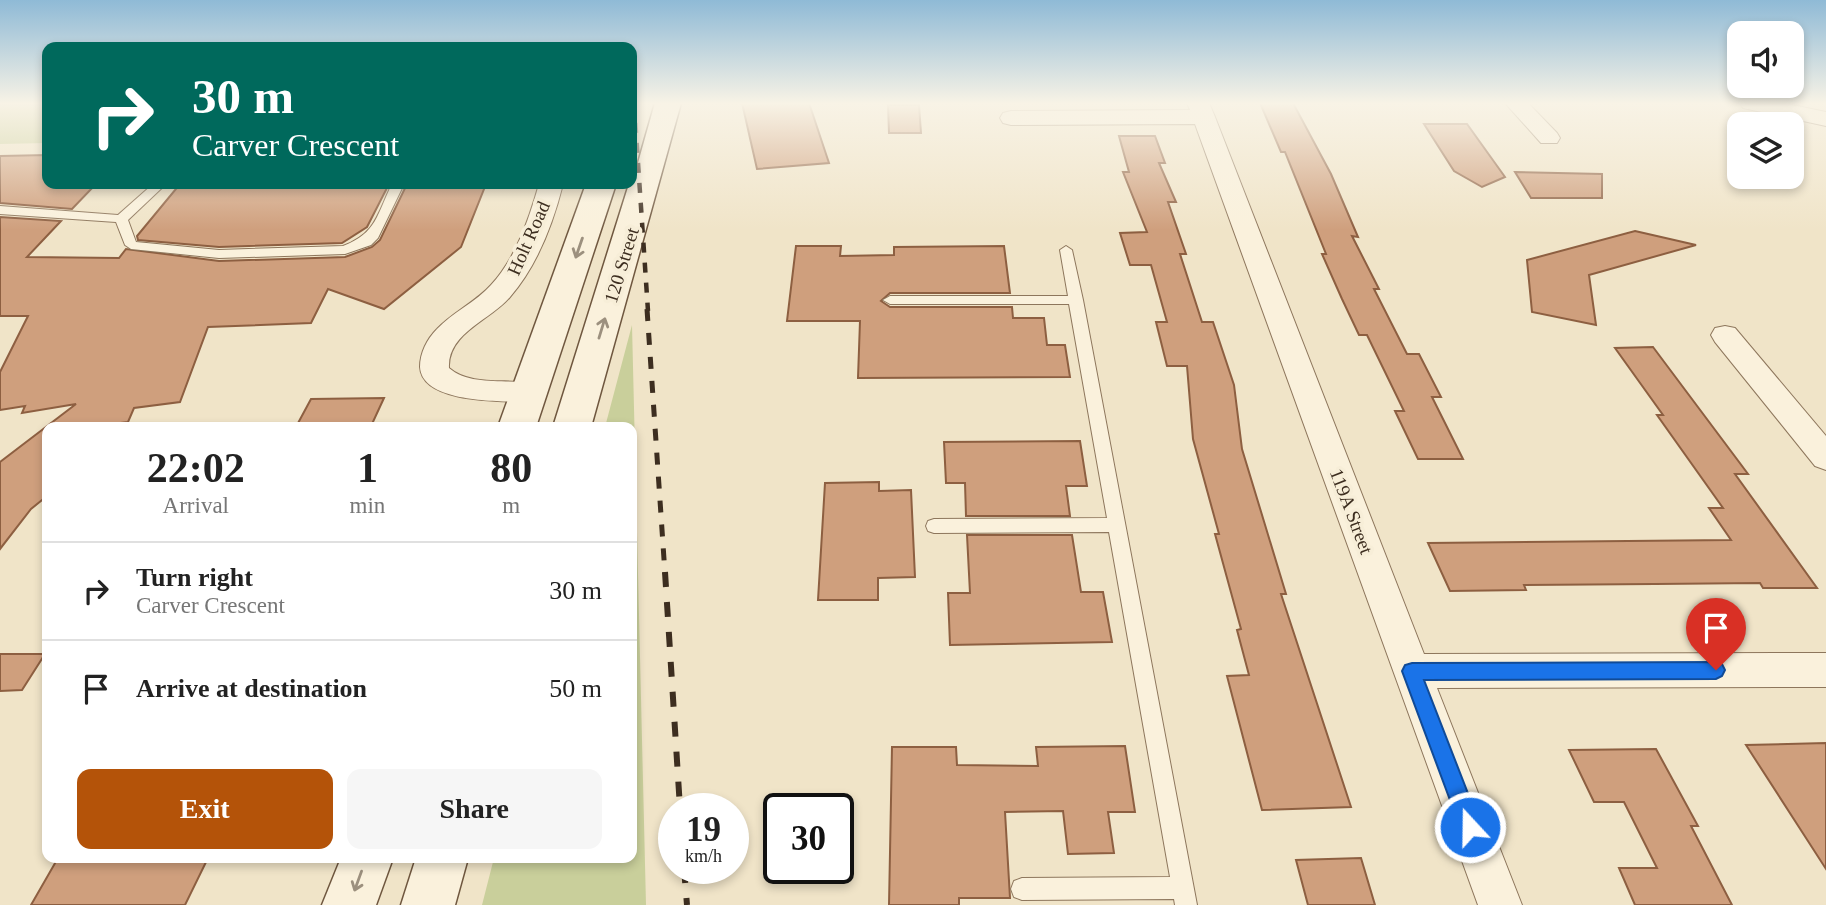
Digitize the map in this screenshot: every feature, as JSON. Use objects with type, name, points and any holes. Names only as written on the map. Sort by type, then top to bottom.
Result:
[{"type":"main road","name":"120 Street","points":[[577,410],[655,145]]},
{"type":"main road","points":[[519,422],[599,189]]},
{"type":"main road","points":[[529,392],[577,410]]},
{"type":"main road","points":[[349,905],[365,863]]},
{"type":"main road","points":[[428,905],[441,863]]},
{"type":"street","name":"119A Street","points":[[1214,145],[1500,905]]},
{"type":"street","name":"Holt Road","points":[[529,392],[452,386],[435,372],[434,359],[442,342],[491,302],[509,282],[527,247],[549,189]]},
{"type":"street","points":[[1725,335],[1826,458]]},
{"type":"street","points":[[1412,671],[1826,670]]},
{"type":"lane","points":[[0,210],[121,219],[154,189]]},
{"type":"lane","points":[[121,219],[131,245],[219,254],[345,250],[366,242],[374,235],[396,189]]},
{"type":"lane","points":[[1022,889],[1184,896],[1066,250]]},
{"type":"lane","points":[[890,300],[1076,300]]},
{"type":"lane","points":[[934,526],[1116,525]]},
{"type":"green space","points":[[632,325],[634,422],[606,422]]},
{"type":"green space","points":[[637,532],[646,905],[482,905],[493,863],[637,863]]},
{"type":"building","points":[[752,145],[823,145],[829,163],[757,169]]},
{"type":"building","points":[[1122,145],[1158,145],[1165,163],[1159,163],[1176,202],[1168,202],[1186,254],[1180,254],[1202,322],[1213,322],[1234,385],[1242,449],[1286,594],[1281,594],[1351,807],[1262,810],[1227,676],[1249,675],[1237,630],[1241,629],[1215,534],[1219,534],[1193,439],[1187,366],[1167,366],[1156,322],[1167,322],[1151,265],[1130,265],[1120,233],[1147,232],[1123,172],[1129,172]]},
{"type":"building","points":[[1278,145],[1316,145],[1358,237],[1352,236],[1379,289],[1374,289],[1407,354],[1419,354],[1441,397],[1432,397],[1463,459],[1418,459],[1395,411],[1404,411],[1367,335],[1359,335],[1322,254],[1326,254],[1285,152],[1281,152]]},
{"type":"building","points":[[1438,145],[1482,145],[1505,177],[1482,187],[1454,171]]},
{"type":"building","points":[[42,155],[42,189],[91,189],[72,209],[0,203],[0,156]]},
{"type":"building","points":[[1515,172],[1602,174],[1602,198],[1531,198]]},
{"type":"building","points":[[176,189],[386,189],[367,227],[342,243],[219,247],[138,240],[137,236]]},
{"type":"building","points":[[405,189],[484,189],[461,247],[384,309],[328,289],[311,323],[208,327],[180,402],[134,408],[128,422],[52,422],[76,404],[22,413],[25,406],[0,410],[0,372],[28,316],[0,316],[0,217],[61,221],[27,257],[119,258],[126,249],[219,261],[345,257],[372,247],[380,240]]},
{"type":"building","points":[[1635,231],[1696,245],[1589,275],[1596,325],[1532,312],[1527,260]]},
{"type":"building","points":[[796,246],[841,246],[840,256],[894,255],[894,247],[1004,246],[1010,293],[890,293],[881,301],[890,307],[1012,307],[1013,318],[1044,318],[1047,345],[1065,345],[1070,377],[858,378],[860,321],[787,321]]},
{"type":"building","points":[[1653,347],[1748,474],[1735,474],[1817,588],[1763,588],[1760,583],[1524,585],[1526,590],[1450,591],[1428,543],[1731,540],[1709,508],[1723,508],[1657,415],[1663,415],[1615,348]]},
{"type":"building","points":[[384,398],[373,422],[299,422],[311,399]]},
{"type":"building","points":[[42,430],[42,500],[31,509],[0,549],[0,462]]},
{"type":"building","points":[[1080,441],[1087,486],[1066,486],[1070,516],[966,516],[965,483],[946,483],[944,442]]},
{"type":"building","points":[[879,482],[879,491],[911,490],[915,577],[878,578],[878,600],[818,600],[825,483]]},
{"type":"building","points":[[967,535],[1072,535],[1081,592],[1103,592],[1112,642],[950,645],[948,593],[970,593]]},
{"type":"building","points":[[0,654],[42,654],[42,659],[22,690],[0,691]]},
{"type":"building","points":[[1826,743],[1826,869],[1746,745]]},
{"type":"building","points":[[1125,746],[1135,812],[1108,812],[1114,853],[1068,854],[1063,811],[1005,812],[1010,898],[959,898],[959,905],[889,905],[892,747],[956,747],[957,765],[1038,766],[1036,747]]},
{"type":"building","points":[[1656,749],[1698,826],[1691,826],[1732,905],[1635,905],[1619,868],[1657,868],[1624,802],[1594,802],[1569,750]]},
{"type":"building","points":[[1361,858],[1375,905],[1308,905],[1296,860]]},
{"type":"building","points":[[55,863],[206,863],[185,905],[31,905]]},
{"type":"railway","points":[[637,148],[648,311]]},
{"type":"railway","points":[[647,309],[665,574]]},
{"type":"railway","points":[[665,572],[679,793]]},
{"type":"railway","points":[[685,884],[687,905]]},
{"type":"route","points":[[1470,827],[1412,671],[1716,670]]}]
